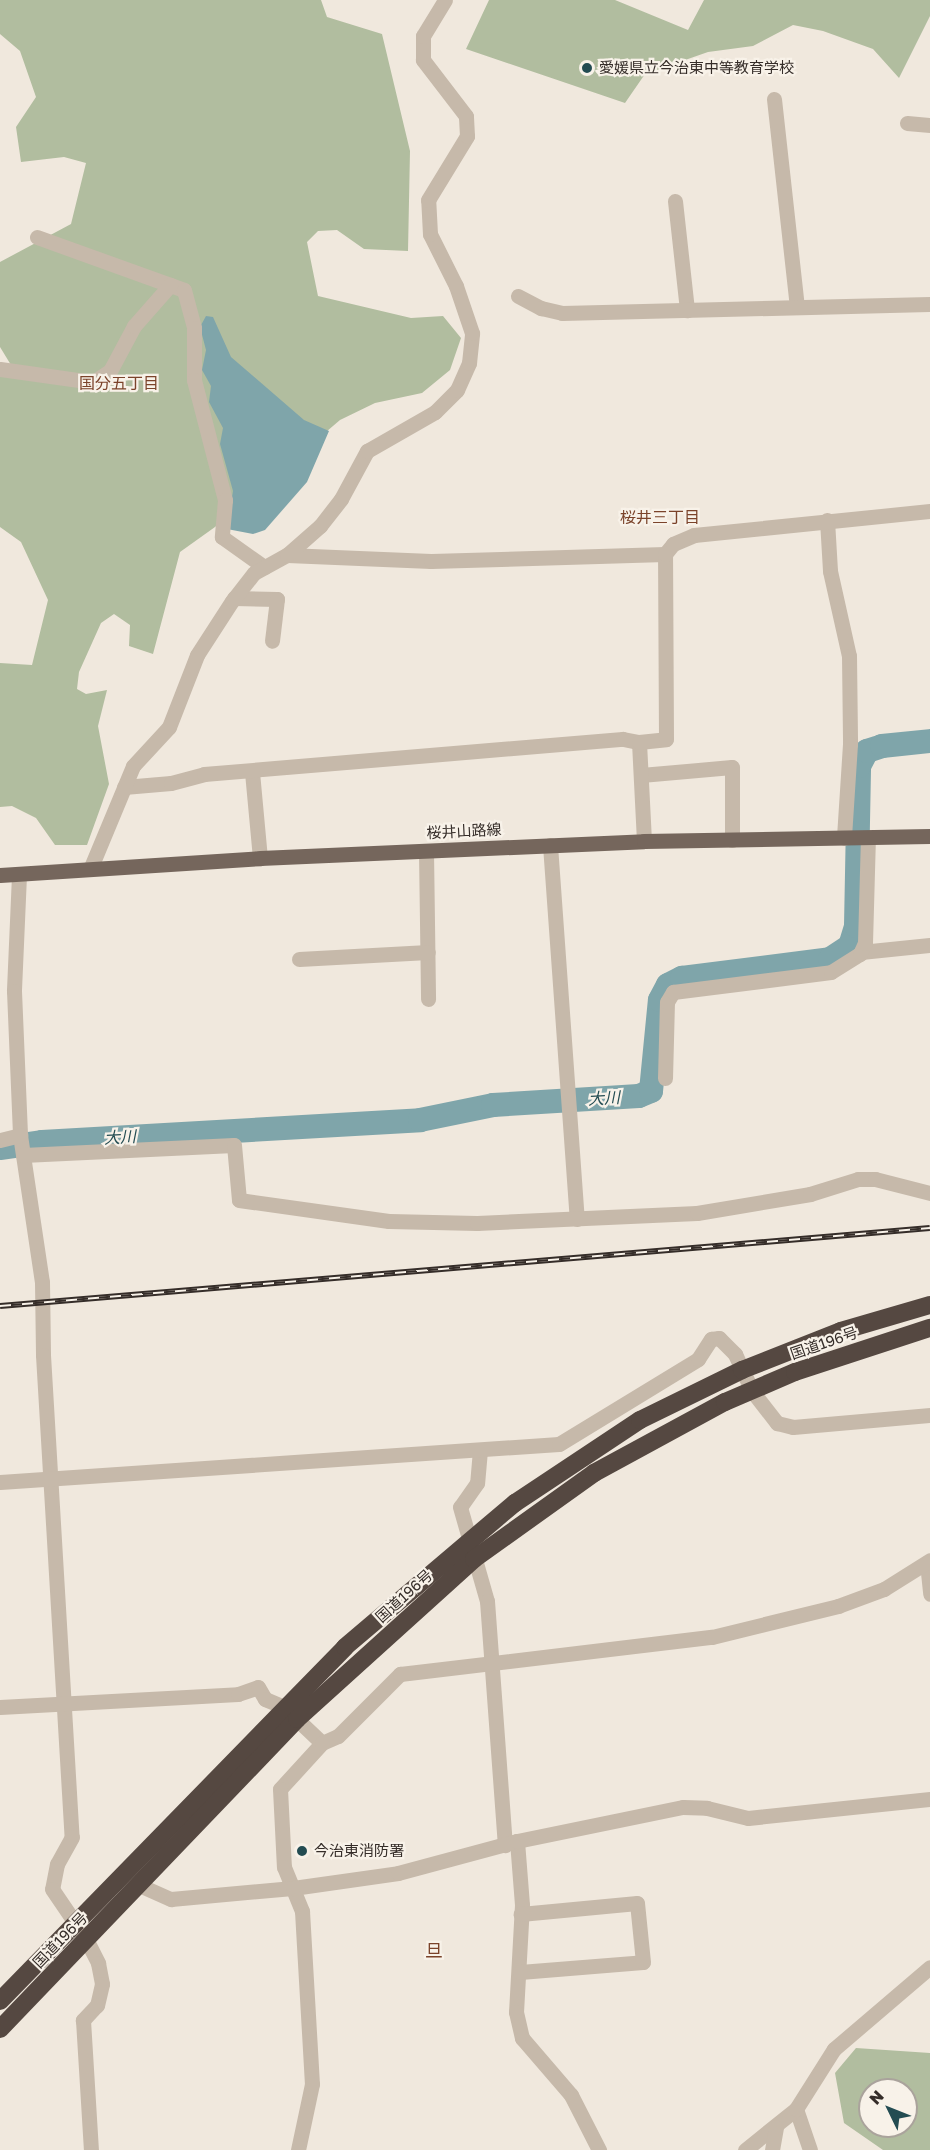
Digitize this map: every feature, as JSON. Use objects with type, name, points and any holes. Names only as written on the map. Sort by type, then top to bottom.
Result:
[{"type":"highway","name":"国道196号","points":[[0,2029],[139,1885],[291,1713],[345,1647],[467,1541],[549,1479],[640,1420],[742,1370],[841,1331],[930,1305]]},
{"type":"highway","name":"国道196号","points":[[0,2001],[76,1922],[291,1713],[474,1559],[594,1473],[648,1442],[752,1390],[795,1372],[930,1328]]},
{"type":"main road","name":"桜井山路線","points":[[0,875],[91,867],[260,858],[644,841],[930,836]]},
{"type":"street","points":[[91,867],[133,766],[169,727],[197,655],[234,598],[254,573],[287,555],[320,526],[341,499],[367,451],[435,412],[457,390],[469,363],[472,333],[456,286],[429,234],[428,200],[467,136],[466,116],[423,60],[423,36],[445,0]]},
{"type":"street","points":[[774,99],[797,306]]},
{"type":"street","points":[[908,123],[930,125]]},
{"type":"street","points":[[675,201],[687,310]]},
{"type":"street","points":[[37,237],[184,290],[194,328],[194,380],[225,500],[222,537],[264,567]]},
{"type":"street","points":[[0,369],[93,382],[110,370],[134,326],[170,285]]},
{"type":"street","points":[[518,296],[541,308],[562,313],[930,304]]},
{"type":"street","points":[[124,787],[171,783],[204,774],[252,772],[623,739],[639,742],[666,739],[664,554],[673,544],[694,535],[930,511]]},
{"type":"street","points":[[826,520],[830,571],[849,656],[844,838]]},
{"type":"street","points":[[287,555],[431,561],[664,554]]},
{"type":"street","points":[[234,598],[277,599],[272,641]]},
{"type":"street","points":[[639,742],[644,841]]},
{"type":"street","points":[[640,775],[732,767],[732,840]]},
{"type":"street","points":[[252,772],[260,858]]},
{"type":"street","points":[[861,952],[865,943],[868,838]]},
{"type":"street","points":[[550,845],[577,1219]]},
{"type":"street","points":[[426,851],[428,999]]},
{"type":"street","points":[[20,875],[7,991],[20,1135],[42,1282],[72,1837],[57,1864],[52,1889],[86,1939],[98,1963],[102,1984],[97,2005],[83,2020],[91,2150]]},
{"type":"street","points":[[665,1078],[668,1002],[673,992],[831,972],[861,952],[930,945]]},
{"type":"street","points":[[299,959],[428,952]]},
{"type":"street","points":[[0,1140],[20,1135]]},
{"type":"street","points":[[23,1155],[234,1145],[239,1200],[389,1221],[477,1223],[697,1213],[810,1194],[858,1179],[875,1179],[930,1193]]},
{"type":"street","points":[[0,1482],[559,1444],[698,1359],[711,1339],[726,1342],[752,1390],[777,1423],[793,1426],[930,1415]]},
{"type":"street","points":[[480,1450],[477,1483],[460,1507],[467,1541],[487,1601],[511,1843],[521,1914],[520,1972],[516,2012],[522,2038],[571,2096],[599,2150]]},
{"type":"street","points":[[298,2150],[312,2084],[302,1911],[284,1867],[280,1789],[322,1743],[338,1736],[400,1674],[712,1637],[769,1624],[884,1589],[928,1562],[930,1594]]},
{"type":"street","points":[[0,1707],[238,1694],[258,1687],[264,1699],[291,1713],[322,1743]]},
{"type":"street","points":[[139,1885],[171,1899],[293,1888],[398,1873],[511,1843],[683,1807],[707,1808],[748,1818],[930,1799]]},
{"type":"street","points":[[520,1972],[643,1962],[637,1903],[521,1914]]},
{"type":"street","points":[[745,2150],[796,2109],[834,2049],[930,1967]]},
{"type":"street","points":[[796,2109],[810,2150]]},
{"type":"street","points":[[772,2150],[776,2127]]},
{"type":"green space","points":[[0,0],[321,0],[327,17],[382,34],[410,151],[408,251],[364,249],[337,230],[318,231],[307,242],[318,296],[411,318],[443,316],[461,338],[450,370],[422,393],[375,403],[340,420],[215,527],[180,552],[153,654],[129,646],[130,625],[114,614],[101,623],[79,672],[77,689],[86,694],[107,690],[98,726],[109,784],[87,845],[55,845],[36,818],[12,806],[0,807],[0,663],[32,665],[48,600],[21,542],[0,527],[0,368],[11,365],[0,347],[0,262],[71,224],[86,163],[64,157],[21,162],[16,127],[36,97],[20,51],[0,34]]},
{"type":"green space","name":"愛媛県立今治東中等教育学校","points":[[489,0],[615,0],[688,30],[704,0],[930,0],[930,16],[899,78],[873,49],[823,31],[793,25],[753,46],[708,52],[645,74],[625,103],[466,49]]},
{"type":"green space","points":[[856,2048],[930,2053],[930,2150],[883,2150],[866,2138],[918,2138],[918,2078],[858,2078],[858,2133],[844,2123],[835,2073]]},
{"type":"water","points":[[206,316],[213,317],[231,357],[304,420],[329,431],[307,482],[265,530],[253,534],[227,529],[233,491],[220,444],[223,428],[209,402],[211,386],[202,370],[206,350],[200,327]]},
{"type":"waterway","name":"大川","points":[[0,1148],[42,1142],[420,1120],[493,1105],[639,1096],[651,1091],[660,1000],[668,985],[682,978],[830,959],[850,946],[856,926],[859,766],[867,751],[882,746],[930,741]]},
{"type":"railway","points":[[0,1306],[930,1228]]},
{"type":"place","name":"愛媛県立今治東中等教育学校","points":[[587,68]]},
{"type":"place","name":"今治東消防署","points":[[302,1851]]},
{"type":"district","name":"国分五丁目","points":[[119,383]]},
{"type":"district","name":"桜井三丁目","points":[[660,517]]},
{"type":"district","name":"旦","points":[[434,1950]]}]
